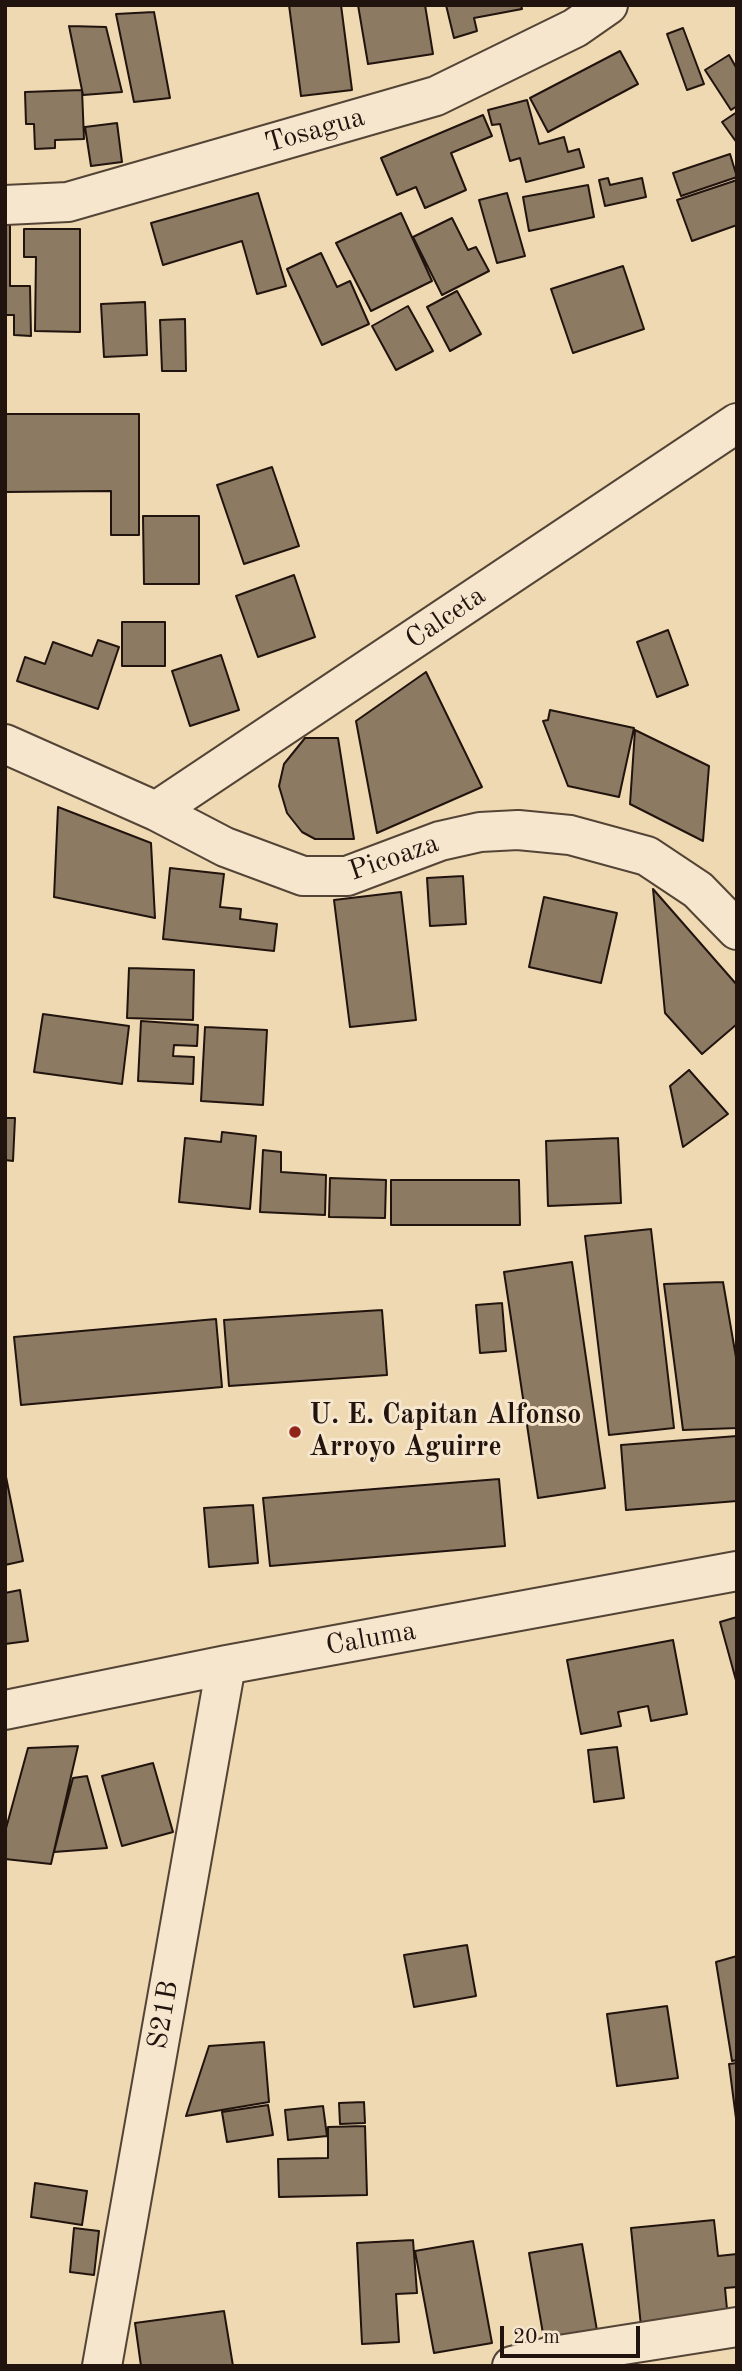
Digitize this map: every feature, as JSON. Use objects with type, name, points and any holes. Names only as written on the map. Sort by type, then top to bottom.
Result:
[{"type":"street","name":"Tosagua","points":[[5,205],[68,202],[436,96],[575,28],[608,5]]},
{"type":"street","name":"Calceta","points":[[156,811],[737,423]]},
{"type":"street","name":"Picoaza","points":[[5,744],[261,861],[303,876],[347,876],[440,841],[480,832],[518,830],[570,835],[648,856],[698,890],[737,930]]},
{"type":"street","name":"Caluma","points":[[5,1710],[226,1665],[737,1572]]},
{"type":"street","name":"S21B","points":[[102,2366],[226,1665]]},
{"type":"street","points":[[512,2366],[553,2356],[737,2327]]},
{"type":"building","points":[[289,5],[341,5],[352,90],[301,96]]},
{"type":"building","points":[[358,5],[425,5],[433,54],[368,64]]},
{"type":"building","points":[[446,5],[521,5],[522,9],[474,18],[477,31],[454,38]]},
{"type":"building","points":[[154,12],[170,98],[134,102],[116,14]]},
{"type":"building","points":[[69,26],[106,27],[122,92],[83,95]]},
{"type":"building","points":[[683,28],[704,84],[687,90],[667,34]]},
{"type":"building","points":[[620,51],[638,84],[548,132],[530,98]]},
{"type":"building","points":[[729,55],[737,69],[737,106],[731,110],[705,70]]},
{"type":"building","points":[[82,90],[84,139],[55,140],[55,148],[35,149],[34,124],[26,124],[25,92]]},
{"type":"building","points":[[527,100],[539,144],[564,137],[568,152],[579,149],[584,167],[526,182],[520,158],[510,161],[500,124],[492,125],[488,110]]},
{"type":"building","points":[[737,112],[737,143],[722,122]]},
{"type":"building","points":[[483,115],[492,136],[451,153],[466,190],[425,208],[416,187],[397,195],[381,158]]},
{"type":"building","points":[[117,123],[122,162],[91,166],[85,127]]},
{"type":"building","points":[[730,154],[737,177],[681,196],[673,173]]},
{"type":"building","points":[[608,178],[610,185],[642,178],[646,197],[605,206],[599,180]]},
{"type":"building","points":[[737,180],[737,225],[692,241],[677,200]]},
{"type":"building","points":[[588,185],[594,217],[529,231],[523,197]]},
{"type":"building","points":[[258,193],[286,286],[257,294],[242,241],[163,265],[151,223]]},
{"type":"building","points":[[507,193],[525,256],[497,263],[479,200]]},
{"type":"building","points":[[401,213],[432,281],[371,311],[336,243]]},
{"type":"building","points":[[452,218],[468,250],[476,247],[489,271],[442,295],[413,237]]},
{"type":"building","points":[[5,225],[10,225],[10,286],[30,286],[31,336],[14,335],[14,315],[5,315]]},
{"type":"building","points":[[24,229],[80,229],[80,332],[35,331],[36,257],[24,257]]},
{"type":"building","points":[[321,253],[337,287],[350,281],[369,324],[322,345],[287,269]]},
{"type":"building","points":[[623,266],[644,329],[573,353],[551,289]]},
{"type":"building","points":[[457,291],[481,334],[450,351],[427,307]]},
{"type":"building","points":[[145,302],[147,355],[104,357],[101,304]]},
{"type":"building","points":[[408,306],[433,351],[396,370],[372,326]]},
{"type":"building","points":[[185,319],[186,371],[162,371],[160,320]]},
{"type":"building","points":[[5,414],[139,414],[139,535],[111,535],[111,491],[5,492]]},
{"type":"building","points":[[272,467],[299,546],[244,564],[217,485]]},
{"type":"building","points":[[143,516],[199,516],[199,584],[144,584]]},
{"type":"building","points":[[294,575],[315,637],[258,657],[236,596]]},
{"type":"building","points":[[122,622],[165,622],[165,666],[122,666]]},
{"type":"building","points":[[668,630],[688,685],[657,697],[637,642]]},
{"type":"building","points":[[98,640],[119,647],[98,709],[17,681],[25,657],[45,664],[53,642],[92,656]]},
{"type":"building","points":[[221,655],[239,710],[190,726],[172,671]]},
{"type":"building","points":[[426,672],[482,787],[377,833],[356,721]]},
{"type":"building","points":[[550,710],[634,728],[619,797],[568,786],[543,721],[548,720]]},
{"type":"building","points":[[635,730],[709,766],[703,841],[630,804]]},
{"type":"building","points":[[305,738],[338,738],[354,839],[315,839],[302,832],[287,813],[279,786],[284,764]]},
{"type":"building","points":[[58,807],[151,843],[155,918],[54,897]]},
{"type":"building","points":[[170,868],[224,874],[220,907],[241,909],[240,919],[277,924],[274,951],[163,939]]},
{"type":"building","points":[[463,876],[466,924],[430,926],[427,878]]},
{"type":"building","points":[[653,889],[737,985],[737,1024],[702,1054],[665,1013]]},
{"type":"building","points":[[401,892],[416,1020],[350,1027],[334,900]]},
{"type":"building","points":[[544,897],[617,913],[601,983],[529,967]]},
{"type":"building","points":[[129,968],[194,970],[193,1020],[127,1018]]},
{"type":"building","points":[[43,1014],[129,1026],[122,1084],[34,1072]]},
{"type":"building","points":[[141,1021],[198,1025],[197,1046],[174,1045],[173,1056],[194,1057],[193,1084],[138,1081]]},
{"type":"building","points":[[205,1027],[267,1030],[263,1105],[201,1101]]},
{"type":"building","points":[[689,1070],[728,1114],[683,1147],[670,1086]]},
{"type":"building","points":[[5,1118],[15,1118],[13,1161],[5,1160]]},
{"type":"building","points":[[222,1132],[256,1136],[250,1209],[179,1202],[185,1138],[221,1142]]},
{"type":"building","points":[[618,1138],[621,1203],[548,1206],[546,1141]]},
{"type":"building","points":[[263,1150],[281,1152],[281,1172],[326,1175],[325,1215],[260,1212]]},
{"type":"building","points":[[330,1178],[386,1180],[385,1218],[329,1217]]},
{"type":"building","points":[[391,1180],[519,1180],[520,1225],[391,1225]]},
{"type":"building","points":[[651,1229],[674,1428],[609,1435],[585,1236]]},
{"type":"building","points":[[572,1262],[605,1488],[538,1498],[504,1272]]},
{"type":"building","points":[[723,1282],[737,1363],[737,1428],[683,1430],[664,1284]]},
{"type":"building","points":[[502,1303],[506,1351],[480,1353],[476,1305]]},
{"type":"building","points":[[382,1310],[387,1375],[229,1386],[224,1320]]},
{"type":"building","points":[[216,1319],[222,1387],[21,1405],[14,1337]]},
{"type":"building","points":[[737,1436],[737,1501],[626,1510],[621,1445]]},
{"type":"building","points":[[5,1472],[23,1561],[5,1565]]},
{"type":"building","points":[[499,1479],[505,1546],[270,1566],[263,1498]]},
{"type":"building","points":[[253,1505],[258,1563],[209,1567],[204,1508]]},
{"type":"building","points":[[20,1590],[28,1641],[5,1644],[5,1593]]},
{"type":"building","points":[[737,1617],[737,1684],[720,1622]]},
{"type":"building","points":[[673,1640],[687,1714],[651,1721],[648,1706],[618,1712],[621,1726],[581,1734],[567,1660]]},
{"type":"building","points":[[78,1746],[51,1864],[5,1859],[5,1832],[28,1748]]},
{"type":"building","points":[[617,1747],[624,1798],[594,1802],[588,1750]]},
{"type":"building","points":[[153,1763],[173,1832],[122,1846],[102,1776]]},
{"type":"building","points":[[87,1776],[107,1848],[54,1852],[73,1778]]},
{"type":"building","points":[[467,1945],[476,1996],[414,2007],[404,1955]]},
{"type":"building","points":[[737,1956],[737,2060],[732,2061],[716,1962]]},
{"type":"building","points":[[667,2006],[678,2078],[617,2086],[607,2014]]},
{"type":"building","points":[[264,2042],[269,2102],[186,2116],[209,2046]]},
{"type":"building","points":[[737,2063],[737,2126],[729,2064]]},
{"type":"building","points":[[364,2102],[365,2123],[340,2124],[339,2103]]},
{"type":"building","points":[[268,2105],[273,2135],[227,2142],[222,2112]]},
{"type":"building","points":[[323,2106],[327,2136],[288,2140],[285,2110]]},
{"type":"building","points":[[365,2126],[367,2195],[279,2197],[278,2159],[328,2158],[328,2127]]},
{"type":"building","points":[[35,2183],[87,2191],[82,2225],[31,2217]]},
{"type":"building","points":[[714,2220],[718,2256],[737,2254],[737,2287],[725,2288],[728,2320],[642,2336],[631,2228]]},
{"type":"building","points":[[74,2228],[99,2231],[94,2275],[70,2272]]},
{"type":"building","points":[[413,2240],[417,2293],[396,2294],[399,2342],[362,2344],[357,2243]]},
{"type":"building","points":[[473,2241],[492,2343],[434,2353],[415,2251]]},
{"type":"building","points":[[582,2244],[599,2342],[546,2351],[529,2253]]},
{"type":"building","points":[[224,2311],[233,2366],[141,2366],[135,2323]]},
{"type":"place","name":"U. E. Capitan Alfonso Arroyo Aguirre","points":[[295,1432]]}]
